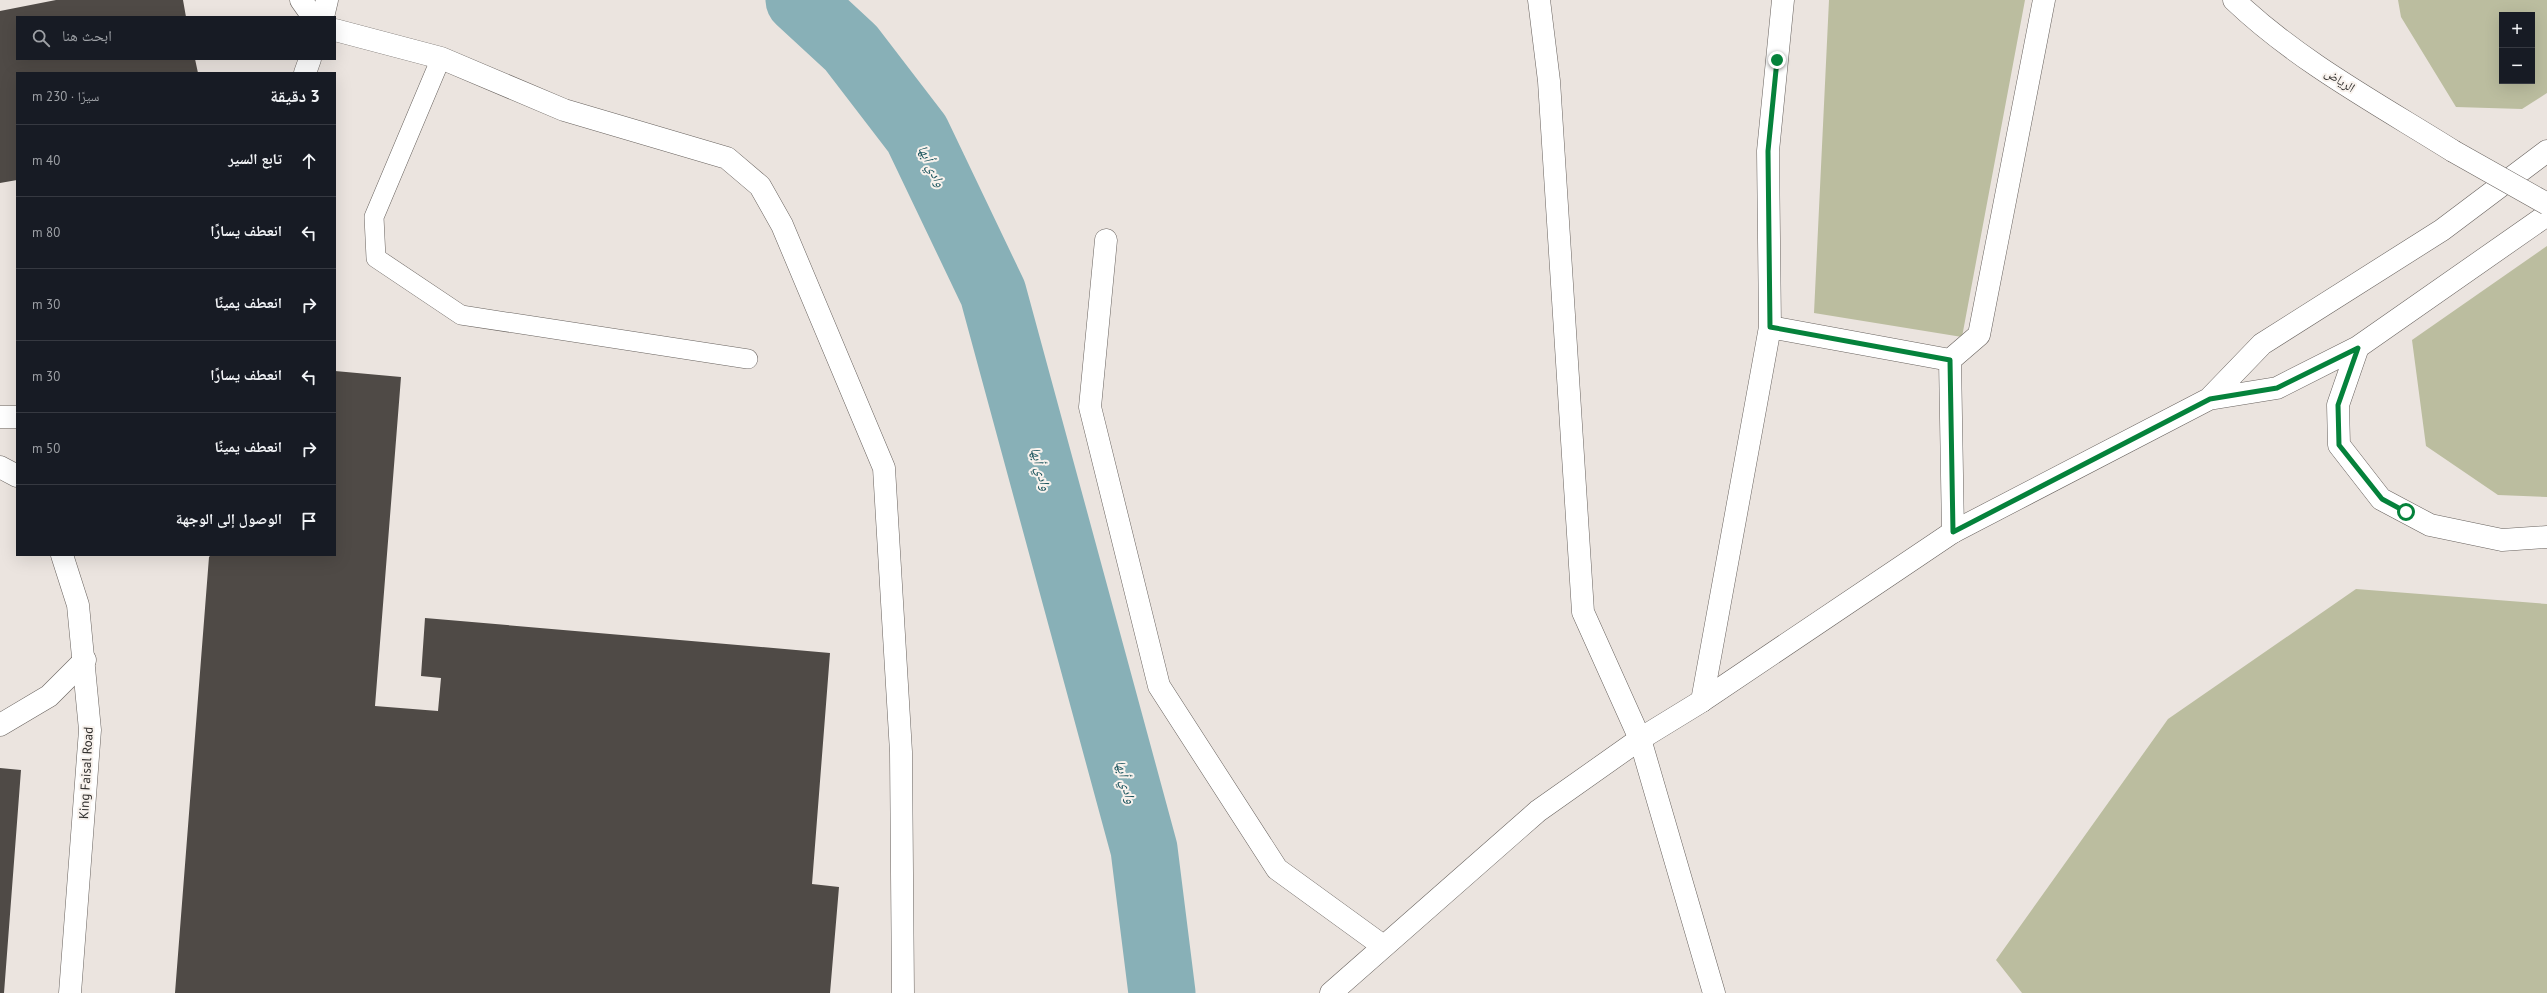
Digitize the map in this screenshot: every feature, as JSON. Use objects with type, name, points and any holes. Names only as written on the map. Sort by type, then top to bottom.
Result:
[{"type":"street","points":[[300,0],[312,16]]},
{"type":"street","points":[[323,16],[327,0]]},
{"type":"street","points":[[1539,0],[1549,81],[1583,612],[1640,739],[1714,993]]},
{"type":"street","points":[[1702,701],[1770,327],[1768,151],[1783,0]]},
{"type":"street","points":[[1950,360],[1979,335],[2044,0]]},
{"type":"street","name":"الرياض","points":[[2234,0],[2253,18],[2334,77],[2453,151],[2547,204]]},
{"type":"street","points":[[336,30],[441,58],[564,110],[727,158],[760,186],[782,225],[884,468],[901,752],[904,993]]},
{"type":"street","points":[[305,72],[310,60]]},
{"type":"street","points":[[2210,399],[2262,344],[2442,230],[2547,151]]},
{"type":"street","points":[[1331,993],[1538,811],[1640,739],[1702,701],[1953,532],[2210,399],[2277,388],[2358,348],[2547,215]]},
{"type":"street","points":[[1106,240],[1090,407],[1159,686],[1277,869],[1383,946]]},
{"type":"street","points":[[1770,327],[1950,360]]},
{"type":"street","points":[[2358,348],[2338,405],[2339,445],[2382,499],[2430,525],[2502,540],[2547,537]]},
{"type":"street","points":[[1950,360],[1953,532]]},
{"type":"street","points":[[0,418],[16,417]]},
{"type":"street","points":[[0,467],[16,475]]},
{"type":"street","name":"King Faisal Road","points":[[62,556],[78,605],[85,660],[90,730],[70,993]]},
{"type":"street","points":[[0,725],[49,696],[85,660]]},
{"type":"lane","points":[[441,58],[374,217],[376,258],[461,315],[748,359]]},
{"type":"green space","points":[[1829,0],[2025,0],[1962,337],[1814,313]]},
{"type":"green space","points":[[2398,0],[2547,0],[2547,93],[2522,109],[2456,107],[2401,17]]},
{"type":"green space","points":[[2547,246],[2547,497],[2498,495],[2426,446],[2412,340]]},
{"type":"green space","points":[[2356,589],[2547,604],[2547,993],[2022,993],[1996,960],[2168,719]]},
{"type":"building","points":[[56,0],[183,0],[186,16],[16,16],[16,60],[195,60],[198,72],[16,72],[16,180],[0,183],[0,11]]},
{"type":"building","points":[[336,371],[401,377],[375,706],[438,711],[441,678],[421,676],[425,618],[830,653],[812,884],[839,887],[830,993],[175,993],[209,557],[336,556]]},
{"type":"building","points":[[0,768],[21,770],[4,993],[0,993]]},
{"type":"waterway","name":"وادي أبها","points":[[799,0],[851,48],[917,134],[993,293],[1144,849],[1162,993]]},
{"type":"route","points":[[1777,60],[1768,151],[1770,327],[1950,360],[1953,532],[2210,399],[2277,388],[2358,348],[2338,405],[2339,445],[2382,499],[2406,512]]}]
